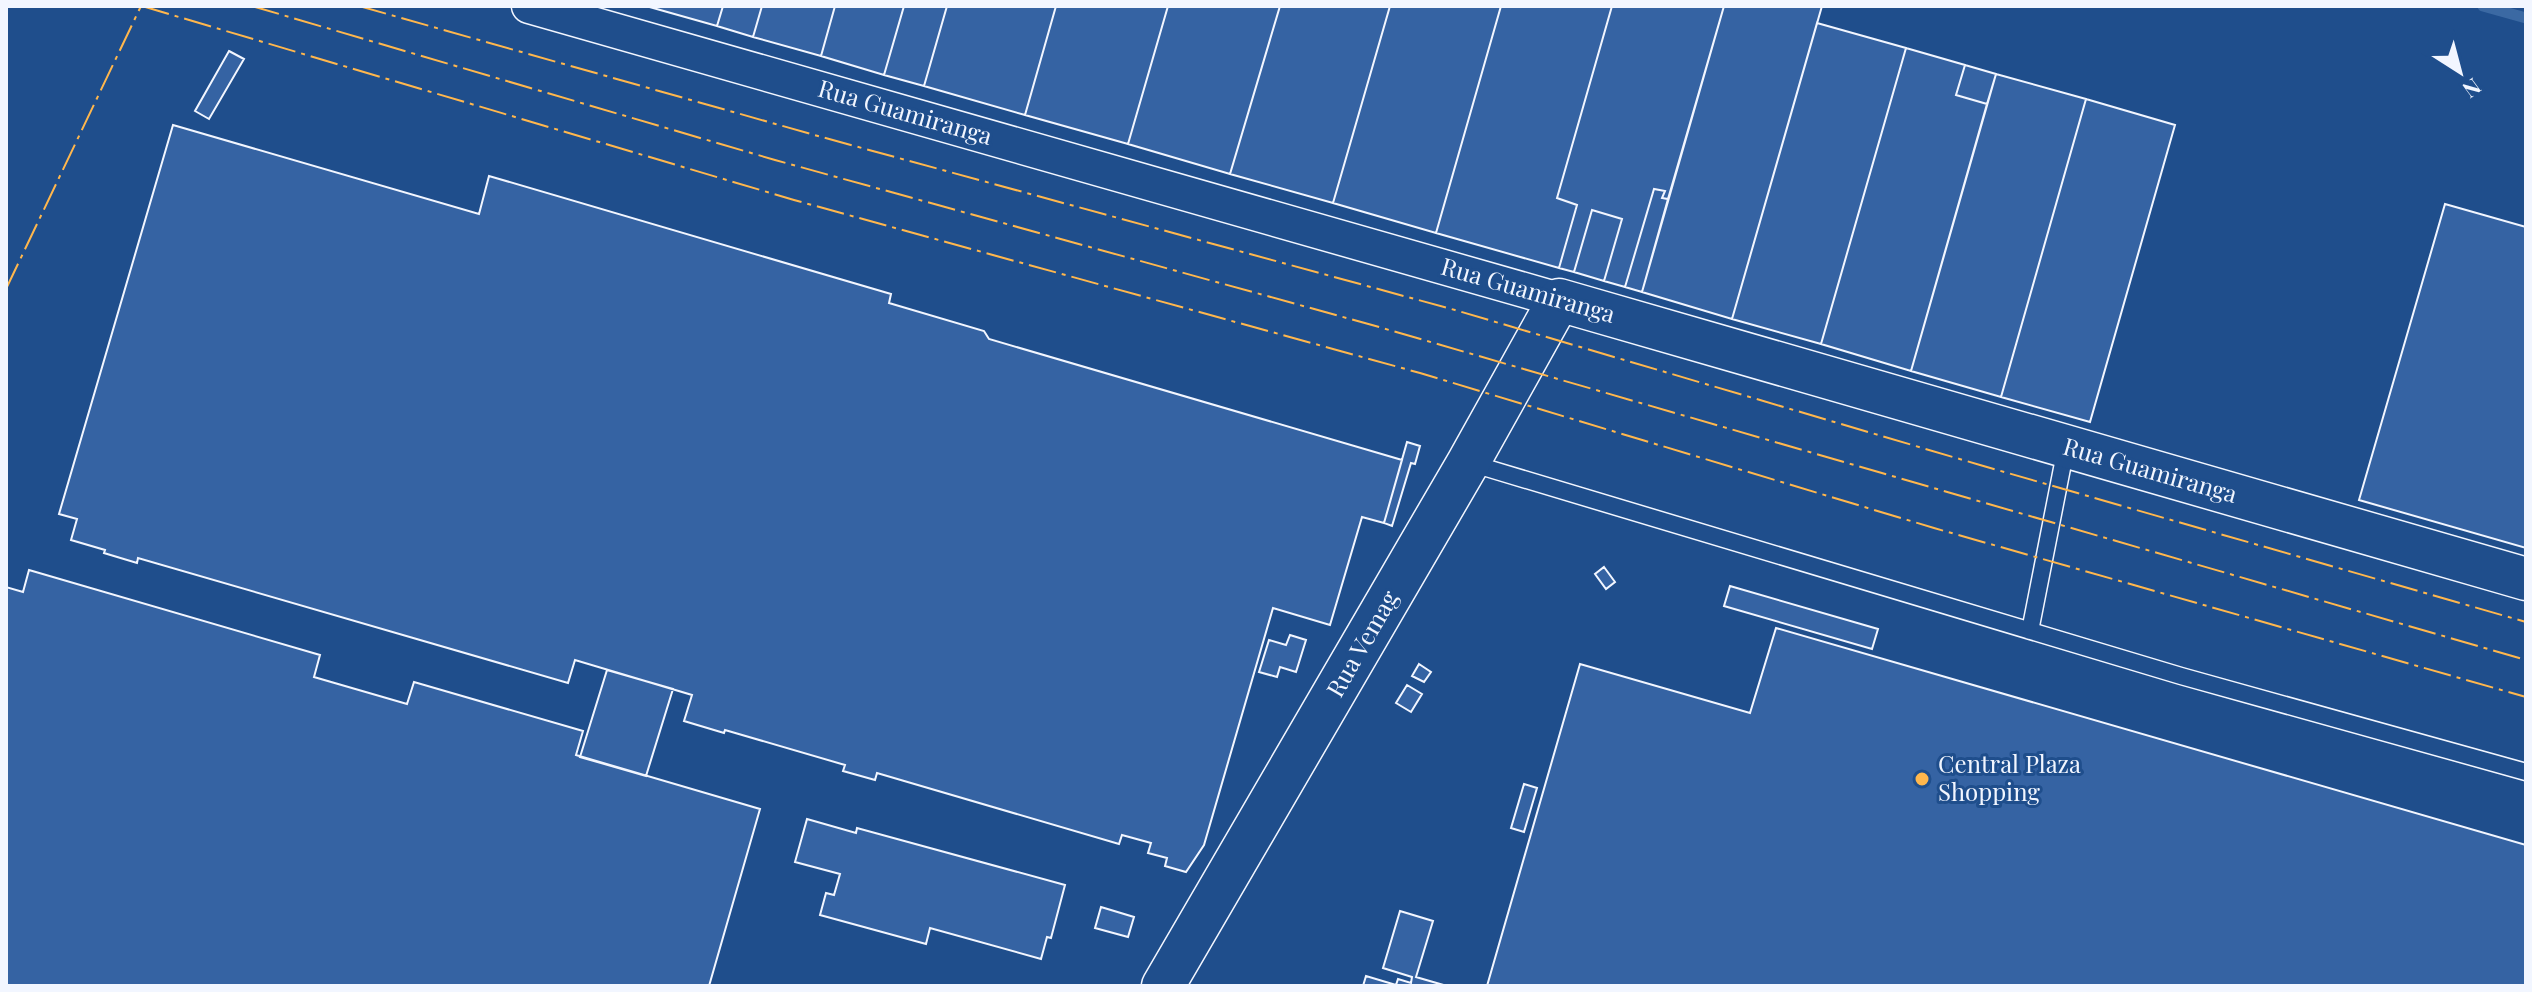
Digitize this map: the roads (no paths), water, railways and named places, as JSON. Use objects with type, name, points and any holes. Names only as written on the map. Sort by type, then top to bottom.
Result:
[{"type":"street","name":"Rua Guamiranga","points":[[529,6],[2526,579]]},
{"type":"street","name":"Rua Vemag","points":[[1163,986],[1468,463],[1559,300]]},
{"type":"lane","points":[[2030,631],[2067,447]]},
{"type":"lane","points":[[1468,463],[2030,631],[2526,772]]},
{"type":"waterway","points":[[2483,6],[2526,18]]},
{"type":"place","name":"Central Plaza Shopping","points":[[1922,779]]}]
